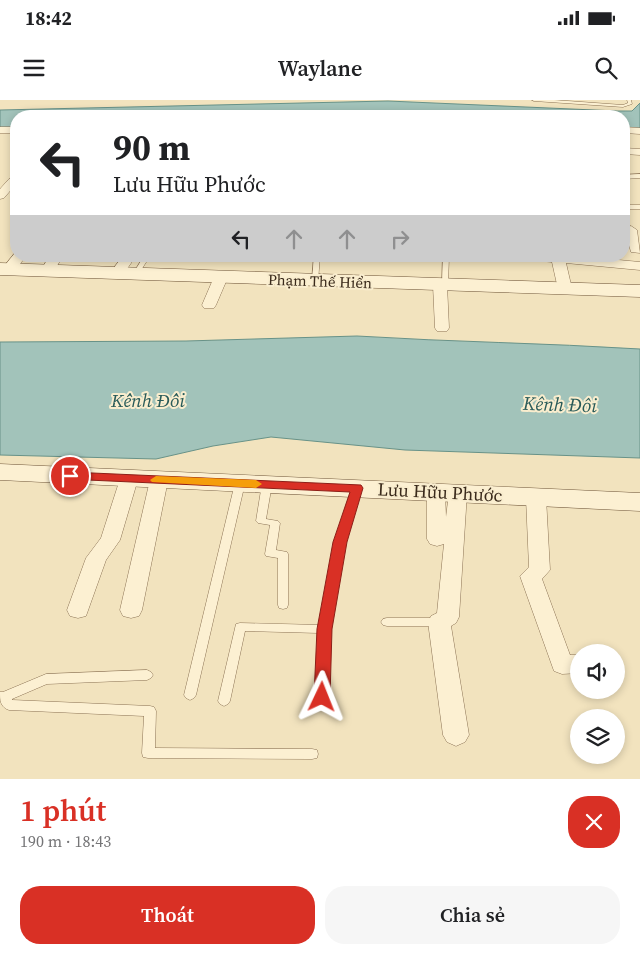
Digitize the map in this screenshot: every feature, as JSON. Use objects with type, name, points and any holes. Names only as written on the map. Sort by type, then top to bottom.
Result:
[{"type":"main road","name":"Phạm Thế Hiển","points":[[10,265],[52,264],[128,268],[221,277],[315,281],[640,291]]},
{"type":"main road","name":"Lưu Hữu Phước","points":[[0,472],[640,502]]},
{"type":"street","points":[[637,135],[640,150]]},
{"type":"street","points":[[1,195],[10,186]]},
{"type":"street","points":[[631,230],[635,249],[640,249]]},
{"type":"street","points":[[559,262],[565,289]]},
{"type":"street","points":[[618,262],[640,266]]},
{"type":"street","points":[[209,305],[221,277]]},
{"type":"street","points":[[442,285],[442,328]]},
{"type":"street","points":[[78,610],[96,558],[110,540],[129,479]]},
{"type":"street","points":[[131,610],[159,480]]},
{"type":"street","points":[[437,539],[447,493]]},
{"type":"street","points":[[447,493],[448,617],[439,622],[456,735]]},
{"type":"street","points":[[536,498],[540,570],[531,576],[562,665],[570,665]]},
{"type":"lane","points":[[534,100],[623,106],[630,104],[629,100]]},
{"type":"lane","points":[[315,281],[317,262]]},
{"type":"lane","points":[[442,285],[445,262]]},
{"type":"lane","points":[[190,695],[240,483]]},
{"type":"lane","points":[[266,484],[260,521],[275,523],[270,554],[283,554],[284,605]]},
{"type":"lane","points":[[322,697],[324,629],[340,542],[357,488]]},
{"type":"lane","points":[[386,622],[439,622]]},
{"type":"lane","points":[[224,701],[240,627],[324,629]]},
{"type":"lane","points":[[147,675],[46,679],[2,697],[9,705],[150,711],[148,753],[312,754]]},
{"type":"water","points":[[388,101],[594,110],[10,110],[10,129],[0,129],[0,110]]},
{"type":"water","points":[[640,103],[640,130],[630,129],[630,111]]},
{"type":"water","name":"Kênh Đôi","points":[[357,336],[640,349],[640,458],[405,450],[271,437],[213,446],[156,459],[0,455],[0,342],[186,341]]},
{"type":"slow traffic","points":[[156,480],[256,484]]},
{"type":"route","points":[[70,476],[357,488],[340,542],[324,629],[322,697]]}]
